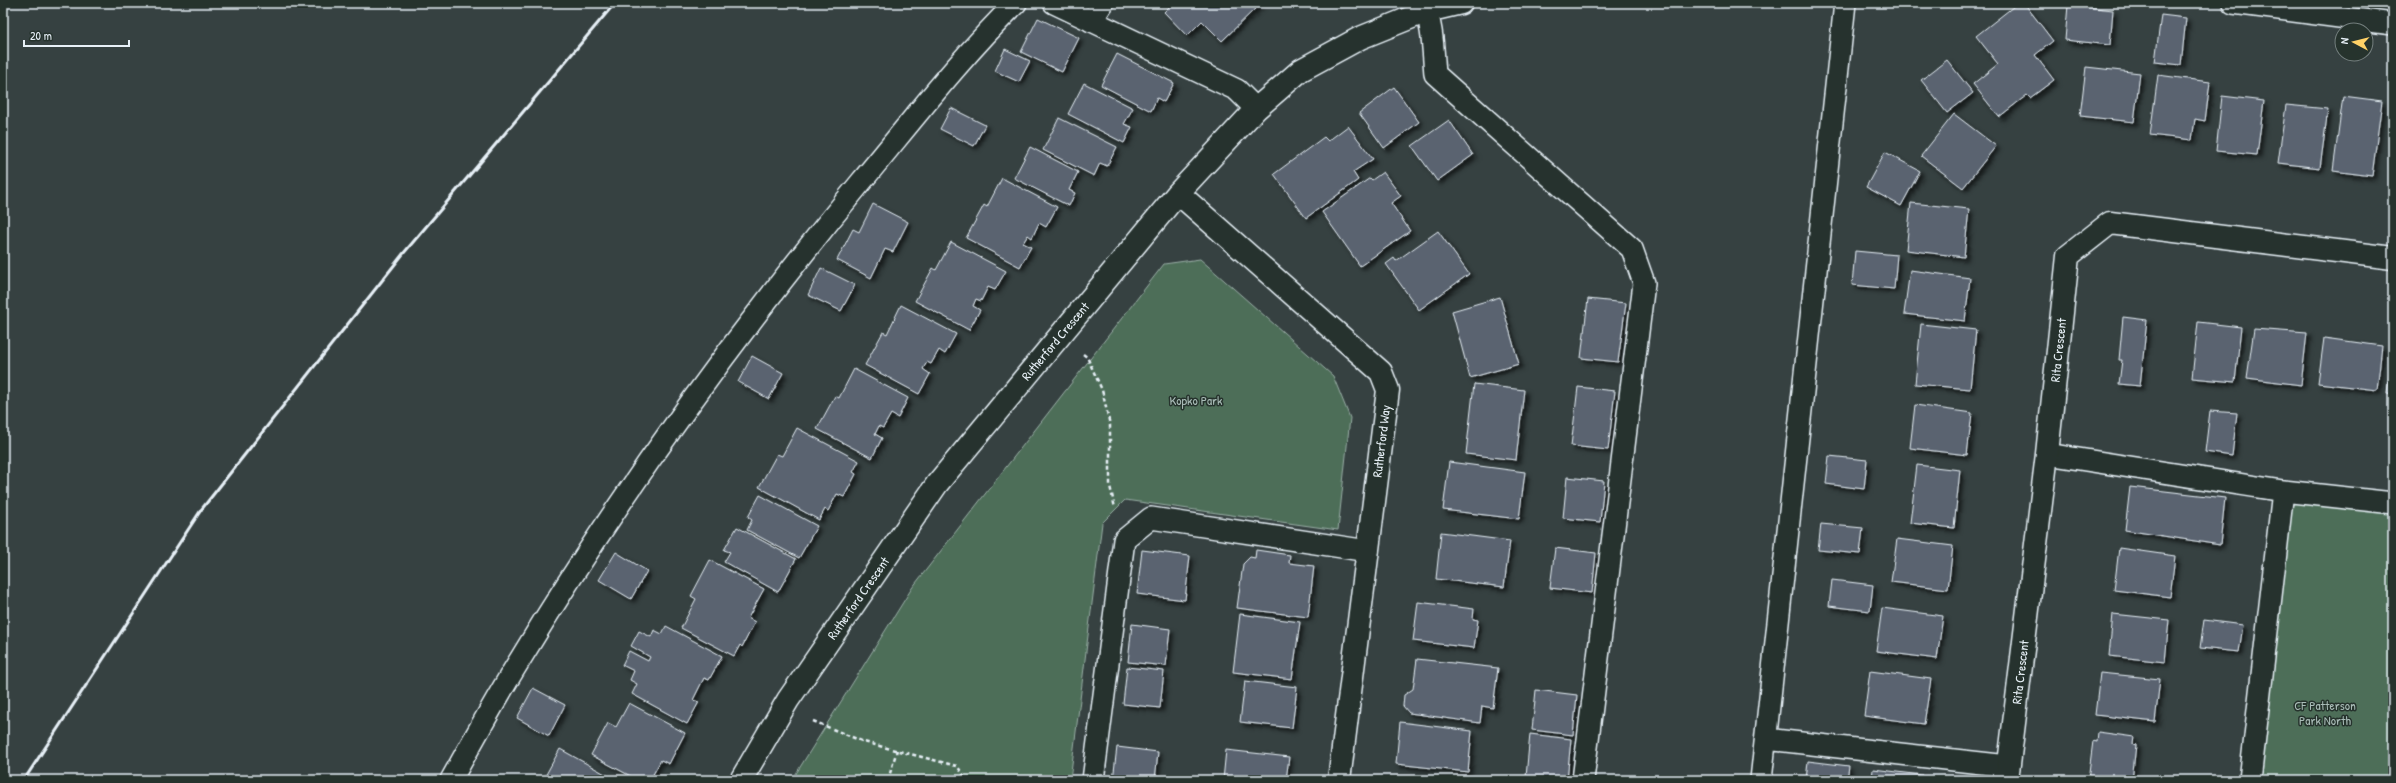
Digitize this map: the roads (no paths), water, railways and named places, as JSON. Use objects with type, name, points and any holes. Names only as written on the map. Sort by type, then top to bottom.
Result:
[{"type":"street","name":"Rutherford Crescent","points":[[741,780],[788,700],[937,484],[1178,193],[1256,109],[1301,70],[1360,38],[1425,7],[1461,3]]},
{"type":"street","name":"Rutherford Way","points":[[1178,193],[1380,372],[1388,390],[1339,780]]},
{"type":"street","name":"Rita Crescent","points":[[2008,773],[2068,256],[2110,223],[2393,258]]},
{"type":"lane","points":[[451,780],[524,652],[593,544],[671,430],[749,324],[833,216],[919,111],[1016,3]]},
{"type":"lane","points":[[1054,3],[1237,90],[1256,109]]},
{"type":"lane","points":[[1091,21],[1103,3]]},
{"type":"lane","points":[[1761,780],[1845,3]]},
{"type":"lane","points":[[2233,3],[2393,24]]},
{"type":"lane","points":[[1425,7],[1435,74],[1632,250],[1644,283],[1583,780]]},
{"type":"lane","points":[[2046,454],[2283,490],[2393,504]]},
{"type":"lane","points":[[2250,780],[2283,490]]},
{"type":"lane","points":[[1093,780],[1124,540],[1136,530],[1151,518],[1368,551]]},
{"type":"lane","points":[[1766,739],[2008,773]]},
{"type":"railway","points":[[24,780],[201,510],[403,254],[615,3]]},
{"type":"park label","name":"Kopko Park","points":[[1196,400]]},
{"type":"park label","name":"CF Patterson Park North","points":[[2325,712]]}]
